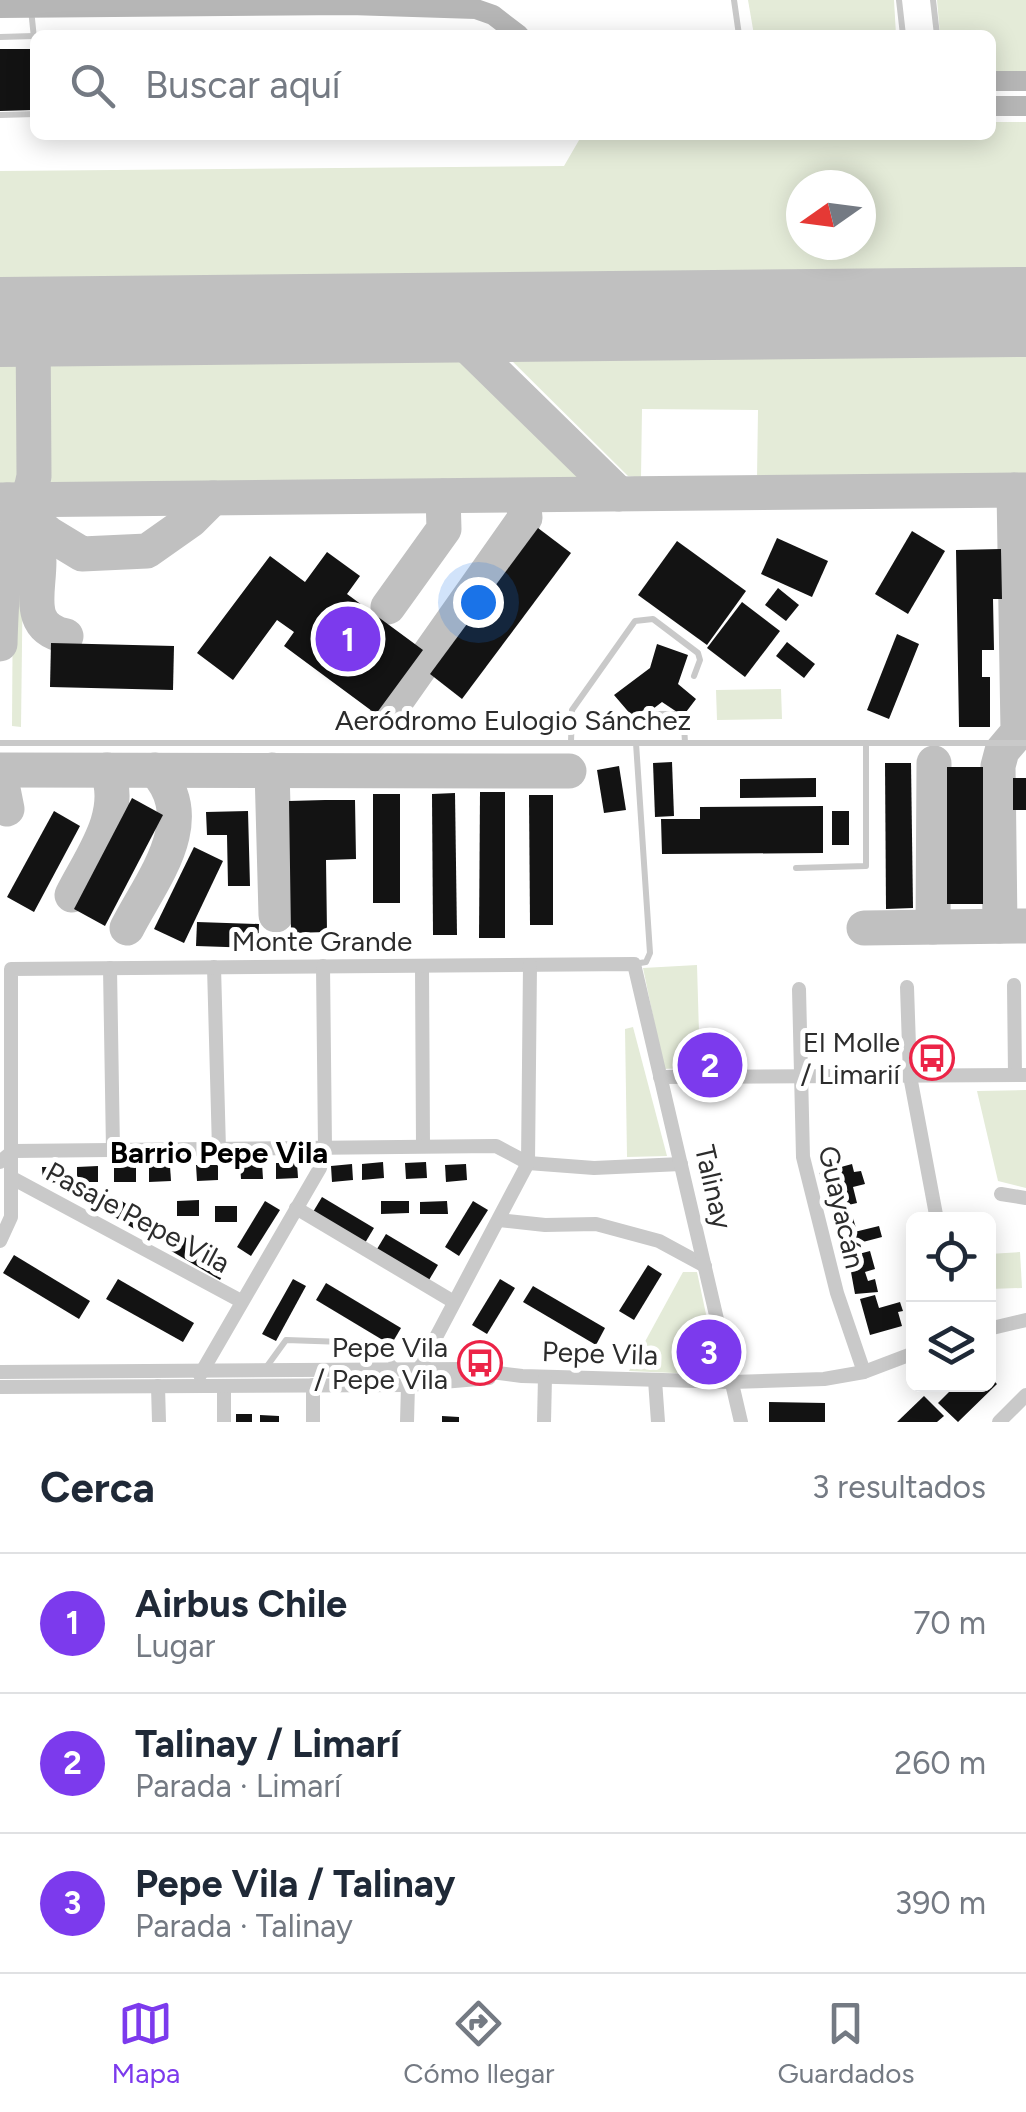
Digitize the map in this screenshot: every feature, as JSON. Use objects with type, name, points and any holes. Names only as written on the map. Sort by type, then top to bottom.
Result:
[{"type":"main road","points":[[0,8],[99,4],[476,4],[513,30]]},
{"type":"main road","points":[[476,4],[496,30]]},
{"type":"main road","points":[[996,81],[1026,80]]},
{"type":"main road","points":[[996,106],[1026,106]]},
{"type":"street","name":"Monte Grande","points":[[13,1152],[11,969],[634,964]]},
{"type":"street","name":"Talinay","points":[[634,964],[741,1422]]},
{"type":"street","points":[[407,1422],[408,1385],[420,1370],[528,1163],[530,965]]},
{"type":"street","points":[[323,966],[325,1147]]},
{"type":"street","points":[[422,966],[423,1146]]},
{"type":"street","points":[[214,967],[219,1149]]},
{"type":"street","points":[[110,968],[113,1150]]},
{"type":"street","points":[[660,1077],[1020,1075],[1014,985]]},
{"type":"street","points":[[907,987],[910,1076],[936,1212]]},
{"type":"street","name":"Guayacán","points":[[799,989],[803,1157],[836,1293],[864,1372]]},
{"type":"street","points":[[0,1162],[13,1152],[496,1146],[528,1163],[594,1168],[681,1164]]},
{"type":"street","name":"Pasaje Pepe Vila","points":[[200,1378],[320,1168],[325,1147]]},
{"type":"street","points":[[0,1241],[11,1217],[13,1152]]},
{"type":"street","name":"Pasaje Pepe Vila","points":[[12,1178],[241,1301]]},
{"type":"street","points":[[1001,1194],[1026,1198]]},
{"type":"street","points":[[296,1208],[454,1302]]},
{"type":"street","points":[[498,1220],[544,1225],[596,1224],[659,1241],[705,1266]]},
{"type":"street","points":[[996,1327],[1026,1320]]},
{"type":"street","name":"Pepe Vila","points":[[0,1386],[31,1379],[200,1378],[224,1386],[400,1370],[732,1382],[824,1378],[864,1372],[906,1356]]},
{"type":"street","name":"Pepe Vila","points":[[0,1372],[31,1379],[158,1386],[265,1370],[313,1385],[408,1385],[522,1376]]},
{"type":"street","points":[[544,1422],[545,1377]]},
{"type":"street","points":[[655,1380],[658,1422]]},
{"type":"street","points":[[313,1385],[313,1422]]},
{"type":"street","points":[[158,1386],[159,1422]]},
{"type":"street","points":[[224,1386],[224,1422]]},
{"type":"street","points":[[999,1422],[1026,1394]]},
{"type":"lane","points":[[734,0],[738,30]]},
{"type":"lane","points":[[900,0],[903,30]]},
{"type":"lane","points":[[933,0],[936,30]]},
{"type":"lane","points":[[31,8],[33,30]]},
{"type":"lane","points":[[0,37],[30,36]]},
{"type":"lane","points":[[0,115],[30,114]]},
{"type":"lane","points":[[572,742],[572,710],[636,620],[653,619],[698,653],[700,660],[694,676]]},
{"type":"lane","points":[[655,714],[674,714],[684,725],[685,743]]},
{"type":"lane","name":"Aeródromo Eulogio Sánchez","points":[[0,743],[1026,743]]},
{"type":"lane","points":[[634,964],[646,962],[650,953],[636,743]]},
{"type":"lane","points":[[796,868],[866,866],[866,743]]},
{"type":"lane","points":[[265,1370],[286,1340],[373,1343],[400,1370]]},
{"type":"green space","points":[[748,0],[894,0],[896,30],[753,30]]},
{"type":"green space","points":[[937,0],[1026,0],[1026,71],[996,71],[996,30],[940,30]]},
{"type":"green space","points":[[996,122],[1026,122],[1026,275],[0,284],[0,171],[564,166],[579,140],[996,140]]},
{"type":"green space","points":[[1026,336],[1026,476],[757,478],[758,410],[642,409],[641,478],[628,476],[504,353],[505,341]]},
{"type":"green space","points":[[433,343],[470,359],[581,465],[584,473],[580,482],[196,483],[46,490],[47,351]]},
{"type":"green space","points":[[20,350],[20,486],[12,494],[0,493],[0,351]]},
{"type":"green space","points":[[23,562],[21,727],[12,726],[13,579]]},
{"type":"green space","points":[[781,689],[782,719],[717,720],[716,690]]},
{"type":"green space","points":[[697,965],[700,1067],[664,1069],[643,968]]},
{"type":"green space","points":[[633,1027],[667,1156],[627,1157],[625,1029]]},
{"type":"green space","points":[[1026,1090],[1026,1188],[998,1181],[977,1091]]},
{"type":"green space","points":[[1020,1252],[1022,1288],[996,1289],[996,1254]]},
{"type":"green space","points":[[683,1272],[697,1272],[719,1375],[629,1371]]},
{"type":"building","points":[[0,49],[30,49],[30,110],[0,111]]},
{"type":"building","points":[[538,528],[571,553],[462,699],[430,674]]},
{"type":"building","points":[[912,531],[945,551],[908,614],[875,594]]},
{"type":"building","points":[[777,538],[828,561],[812,597],[761,574]]},
{"type":"building","points":[[677,541],[746,591],[707,645],[638,595]]},
{"type":"building","points":[[1001,549],[1002,599],[993,599],[994,650],[982,650],[982,677],[990,677],[990,727],[959,727],[956,550]]},
{"type":"building","points":[[327,552],[360,576],[347,594],[423,650],[376,714],[284,646],[294,632],[277,620],[233,680],[197,653],[270,556],[305,582]]},
{"type":"building","points":[[778,588],[799,605],[786,621],[765,605]]},
{"type":"building","points":[[742,602],[780,631],[745,677],[707,648]]},
{"type":"building","points":[[897,634],[919,644],[889,719],[867,710]]},
{"type":"building","points":[[787,642],[815,664],[804,678],[776,656]]},
{"type":"building","points":[[51,643],[174,646],[173,690],[50,687]]},
{"type":"building","points":[[657,644],[688,655],[678,684],[696,699],[683,716],[662,702],[649,712],[646,709],[632,716],[614,695],[650,668]]},
{"type":"building","points":[[672,762],[674,816],[655,817],[653,763]]},
{"type":"building","points":[[885,763],[911,763],[913,908],[886,909]]},
{"type":"building","points":[[619,766],[626,810],[604,813],[597,770]]},
{"type":"building","points":[[947,767],[983,767],[983,904],[947,904]]},
{"type":"building","points":[[816,778],[816,797],[740,798],[740,779]]},
{"type":"building","points":[[1013,778],[1026,778],[1026,810],[1013,810]]},
{"type":"building","points":[[480,792],[505,792],[505,938],[479,938]]},
{"type":"building","points":[[455,793],[457,935],[433,935],[432,794]]},
{"type":"building","points":[[373,794],[400,794],[400,903],[373,903]]},
{"type":"building","points":[[529,795],[553,795],[553,925],[530,925]]},
{"type":"building","points":[[132,798],[163,815],[105,926],[74,909]]},
{"type":"building","points":[[355,800],[356,859],[326,860],[327,932],[291,933],[289,801]]},
{"type":"building","points":[[823,806],[823,853],[662,854],[661,819],[700,819],[700,807]]},
{"type":"building","points":[[54,811],[80,826],[34,912],[7,897]]},
{"type":"building","points":[[248,811],[250,886],[228,886],[227,835],[207,835],[206,812]]},
{"type":"building","points":[[832,811],[849,811],[849,845],[832,845]]},
{"type":"building","points":[[194,847],[223,861],[184,943],[154,929]]},
{"type":"building","points":[[197,922],[259,924],[258,948],[196,946]]},
{"type":"building","points":[[383,1162],[384,1178],[362,1180],[362,1164]]},
{"type":"building","points":[[426,1162],[427,1178],[406,1179],[405,1163]]},
{"type":"building","points":[[262,1163],[263,1179],[241,1179],[240,1164]]},
{"type":"building","points":[[276,1163],[297,1163],[298,1178],[276,1179]]},
{"type":"building","points":[[352,1164],[353,1180],[332,1182],[331,1166]]},
{"type":"building","points":[[466,1164],[467,1180],[446,1182],[445,1165]]},
{"type":"building","points":[[852,1164],[854,1172],[861,1171],[865,1184],[853,1187],[857,1203],[835,1208],[828,1178],[821,1180],[819,1173]]},
{"type":"building","points":[[196,1165],[218,1165],[218,1180],[197,1181]]},
{"type":"building","points":[[98,1166],[98,1182],[77,1182],[77,1167]]},
{"type":"building","points":[[136,1166],[136,1182],[114,1182],[114,1167]]},
{"type":"building","points":[[149,1166],[170,1166],[171,1181],[149,1182]]},
{"type":"building","points":[[42,1167],[64,1167],[64,1182],[43,1183]]},
{"type":"building","points":[[115,1197],[166,1228],[158,1243],[106,1212]]},
{"type":"building","points":[[322,1197],[374,1228],[365,1243],[313,1212]]},
{"type":"building","points":[[199,1200],[199,1216],[177,1216],[177,1201]]},
{"type":"building","points":[[265,1201],[280,1210],[251,1256],[237,1247]]},
{"type":"building","points":[[381,1201],[409,1201],[409,1213],[381,1214]]},
{"type":"building","points":[[447,1201],[448,1214],[420,1214],[420,1202]]},
{"type":"building","points":[[473,1201],[488,1210],[459,1256],[445,1247]]},
{"type":"building","points":[[215,1206],[237,1206],[237,1222],[215,1222]]},
{"type":"building","points":[[852,1215],[856,1228],[840,1232],[837,1219]]},
{"type":"building","points":[[879,1226],[882,1237],[846,1251],[842,1235]]},
{"type":"building","points":[[178,1233],[229,1264],[220,1280],[168,1249]]},
{"type":"building","points":[[386,1234],[438,1265],[429,1280],[377,1249]]},
{"type":"building","points":[[870,1251],[875,1269],[865,1272],[868,1281],[875,1279],[878,1292],[855,1294],[849,1261],[851,1256]]},
{"type":"building","points":[[14,1255],[90,1301],[79,1319],[3,1273]]},
{"type":"building","points":[[648,1265],[662,1274],[634,1320],[619,1311]]},
{"type":"building","points":[[118,1279],[194,1323],[183,1342],[106,1299]]},
{"type":"building","points":[[293,1279],[306,1286],[276,1341],[262,1334]]},
{"type":"building","points":[[500,1279],[515,1288],[487,1334],[472,1325]]},
{"type":"building","points":[[326,1283],[401,1328],[391,1345],[316,1300]]},
{"type":"building","points":[[533,1286],[605,1328],[596,1345],[523,1302]]},
{"type":"building","points":[[875,1295],[879,1308],[900,1302],[902,1326],[870,1335],[860,1299]]},
{"type":"building","points":[[949,1392],[989,1392],[958,1422],[938,1403]]},
{"type":"building","points":[[924,1396],[944,1416],[937,1422],[897,1422]]},
{"type":"building","points":[[769,1402],[825,1403],[825,1422],[769,1422]]},
{"type":"building","points":[[236,1414],[252,1414],[252,1422],[236,1422]]},
{"type":"building","points":[[260,1415],[279,1416],[279,1422],[260,1422]]},
{"type":"building","points":[[442,1416],[459,1417],[459,1422],[442,1422]]},
{"type":"taxiway","points":[[439,318],[619,494]]},
{"type":"taxiway","points":[[0,644],[6,567],[34,476],[33,322]]},
{"type":"taxiway","points":[[1000,926],[998,766],[1002,751],[1018,732],[1014,490]]},
{"type":"taxiway","points":[[0,500],[1026,490]]},
{"type":"taxiway","points":[[388,607],[444,529],[443,496]]},
{"type":"taxiway","points":[[387,714],[525,518],[523,496]]},
{"type":"taxiway","points":[[8,500],[49,534],[82,554],[147,551],[191,520],[213,498]]},
{"type":"taxiway","points":[[17,517],[36,542],[37,598],[42,622],[66,636]]},
{"type":"taxiway","points":[[933,927],[934,763]]},
{"type":"taxiway","points":[[0,770],[569,771]]},
{"type":"taxiway","points":[[72,895],[109,819],[112,803],[107,770]]},
{"type":"taxiway","points":[[127,928],[159,870],[173,829],[174,809],[168,789],[155,770]]},
{"type":"taxiway","points":[[272,770],[276,915]]},
{"type":"taxiway","points":[[0,774],[7,809]]},
{"type":"taxiway","points":[[864,928],[1026,926]]},
{"type":"runway","points":[[0,322],[1026,312]]},
{"type":"place","name":"Airbus Chile","points":[[348,639]]},
{"type":"place","name":"El Molle / Limarií","points":[[932,1058]]},
{"type":"place","name":"Talinay / Limarí","points":[[710,1065]]},
{"type":"place","name":"Pepe Vila / Talinay","points":[[709,1352]]},
{"type":"place","name":"Pepe Vila / Pepe Vila","points":[[480,1363]]},
{"type":"district","name":"Barrio Pepe Vila","points":[[219,1153]]}]
